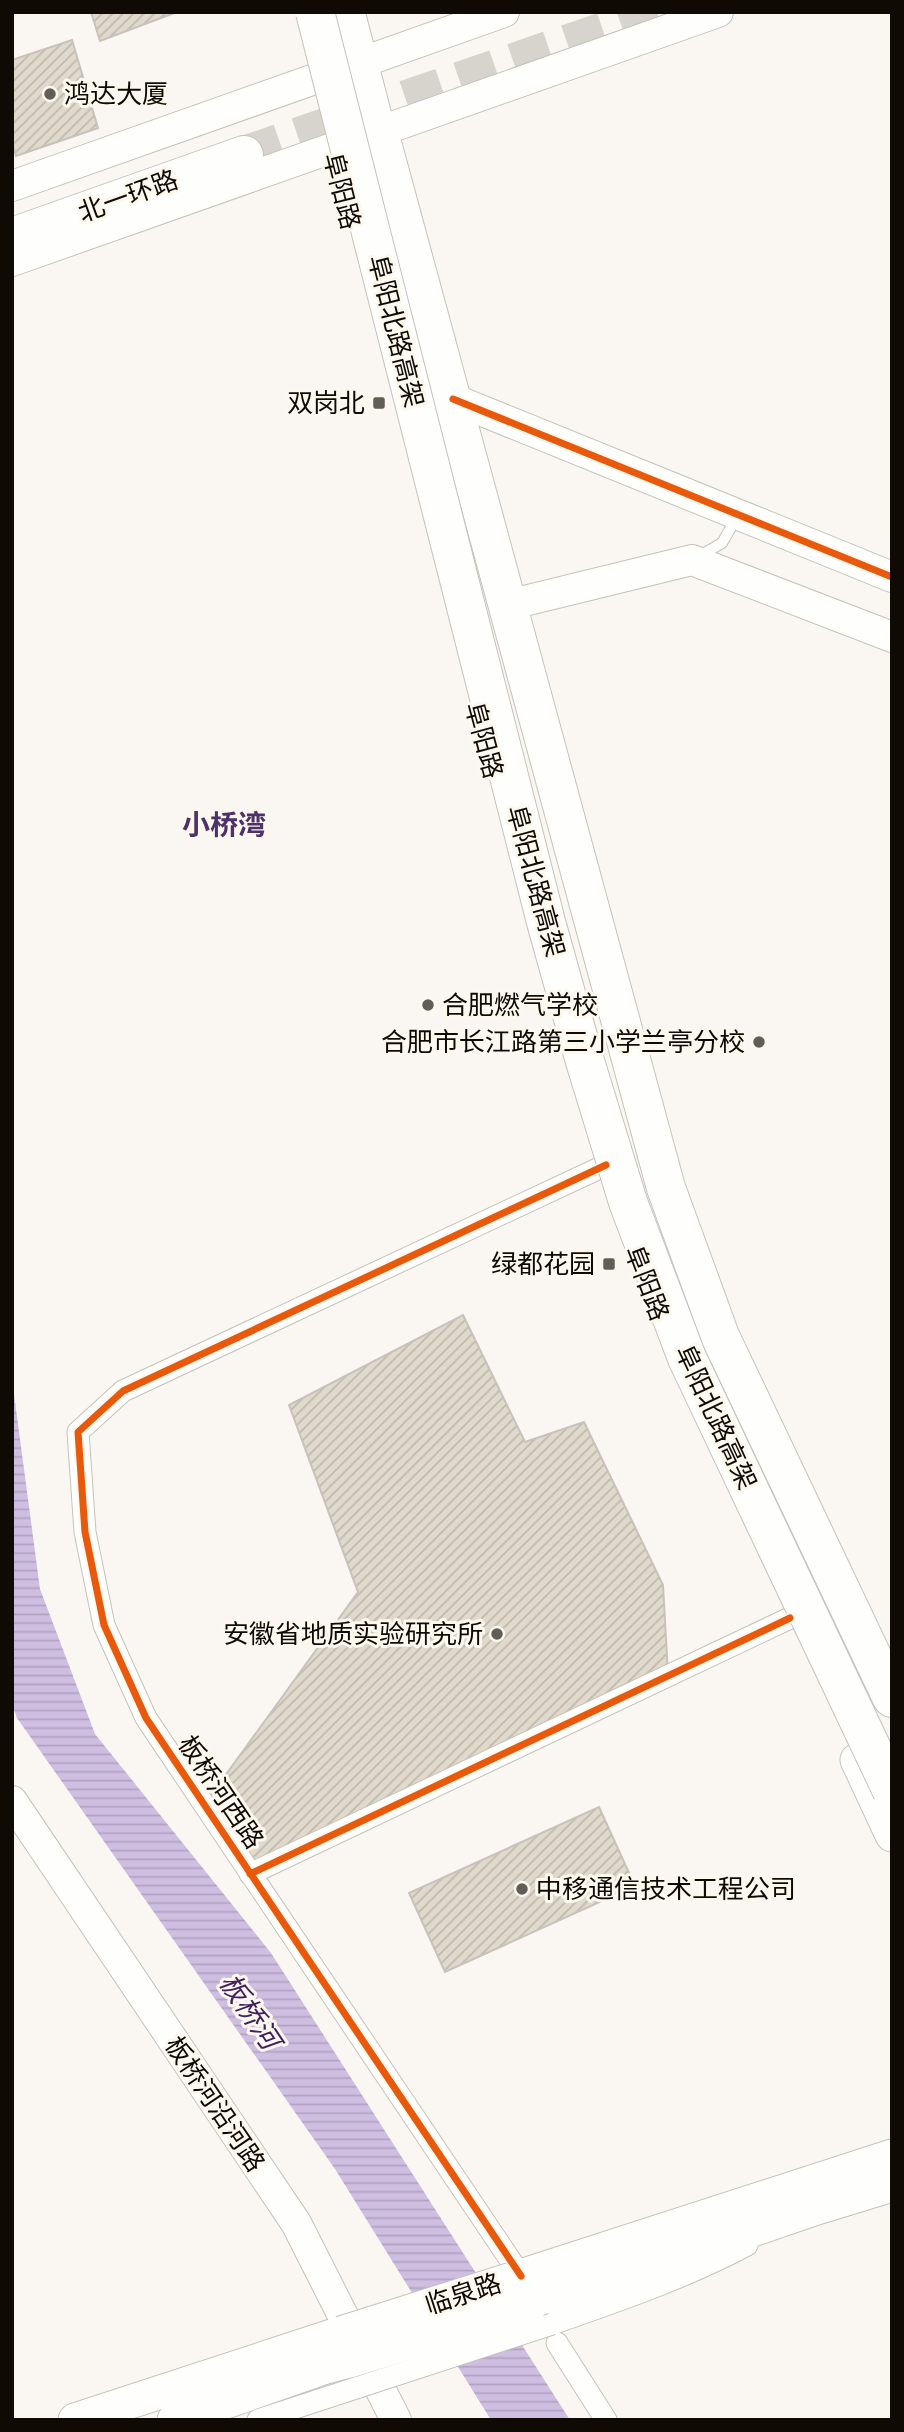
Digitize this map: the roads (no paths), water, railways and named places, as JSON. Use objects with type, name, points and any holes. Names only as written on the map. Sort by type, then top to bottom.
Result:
[{"type":"highway","name":"阜阳北路高架","points":[[315,12],[546,922],[628,1202],[687,1358],[892,1791]]},
{"type":"highway","name":"阜阳北路高架","points":[[334,12],[511,696],[561,912],[631,1153],[702,1346],[892,1754]]},
{"type":"highway","points":[[379,132],[666,1188],[720,1336],[892,1698]]},
{"type":"highway","name":"北一环路","points":[[12,212],[241,145],[12,237]]},
{"type":"main road","name":"阜阳路","points":[[296,12],[533,928],[627,1232],[705,1435],[892,1835]]},
{"type":"main road","name":"阜阳路","points":[[348,12],[379,132]]},
{"type":"main road","name":"临泉路","points":[[540,2312],[892,2156]]},
{"type":"main road","name":"临泉路","points":[[174,2420],[326,2367],[540,2312],[817,2208],[892,2185]]},
{"type":"main road","name":"临泉路","points":[[75,2420],[351,2360]]},
{"type":"street","points":[[12,186],[504,12]]},
{"type":"street","points":[[12,261],[718,12]]},
{"type":"street","points":[[453,399],[892,577]]},
{"type":"street","points":[[508,605],[692,560],[892,637]]},
{"type":"street","name":"板桥河西路","points":[[606,1165],[123,1391],[78,1432],[85,1532],[104,1625],[146,1718],[540,2312],[606,2420]]},
{"type":"street","points":[[250,1874],[790,1618]]},
{"type":"street","name":"板桥河沿河路","points":[[12,1801],[296,2223],[396,2420]]},
{"type":"street","points":[[258,2420],[351,2360]]},
{"type":"lane","points":[[692,560],[722,543],[738,515]]},
{"type":"water","name":"板桥河","points":[[12,1379],[40,1589],[95,1734],[271,1953],[570,2420],[491,2420],[335,2169],[17,1718],[12,1704]]},
{"type":"tunnel","points":[[244,155],[659,12]]},
{"type":"place","name":"鸿达大厦","points":[[50,94]]},
{"type":"place","name":"双岗北","points":[[379,403]]},
{"type":"place","name":"合肥燃气学校","points":[[428,1005]]},
{"type":"place","name":"合肥市长江路第三小学兰亭分校","points":[[759,1042]]},
{"type":"place","name":"绿都花园","points":[[609,1264]]},
{"type":"place","name":"安徽省地质实验研究所","points":[[497,1634]]},
{"type":"place","name":"中移通信技术工程公司","points":[[522,1889]]},
{"type":"district","name":"小桥湾","points":[[224,825]]}]
